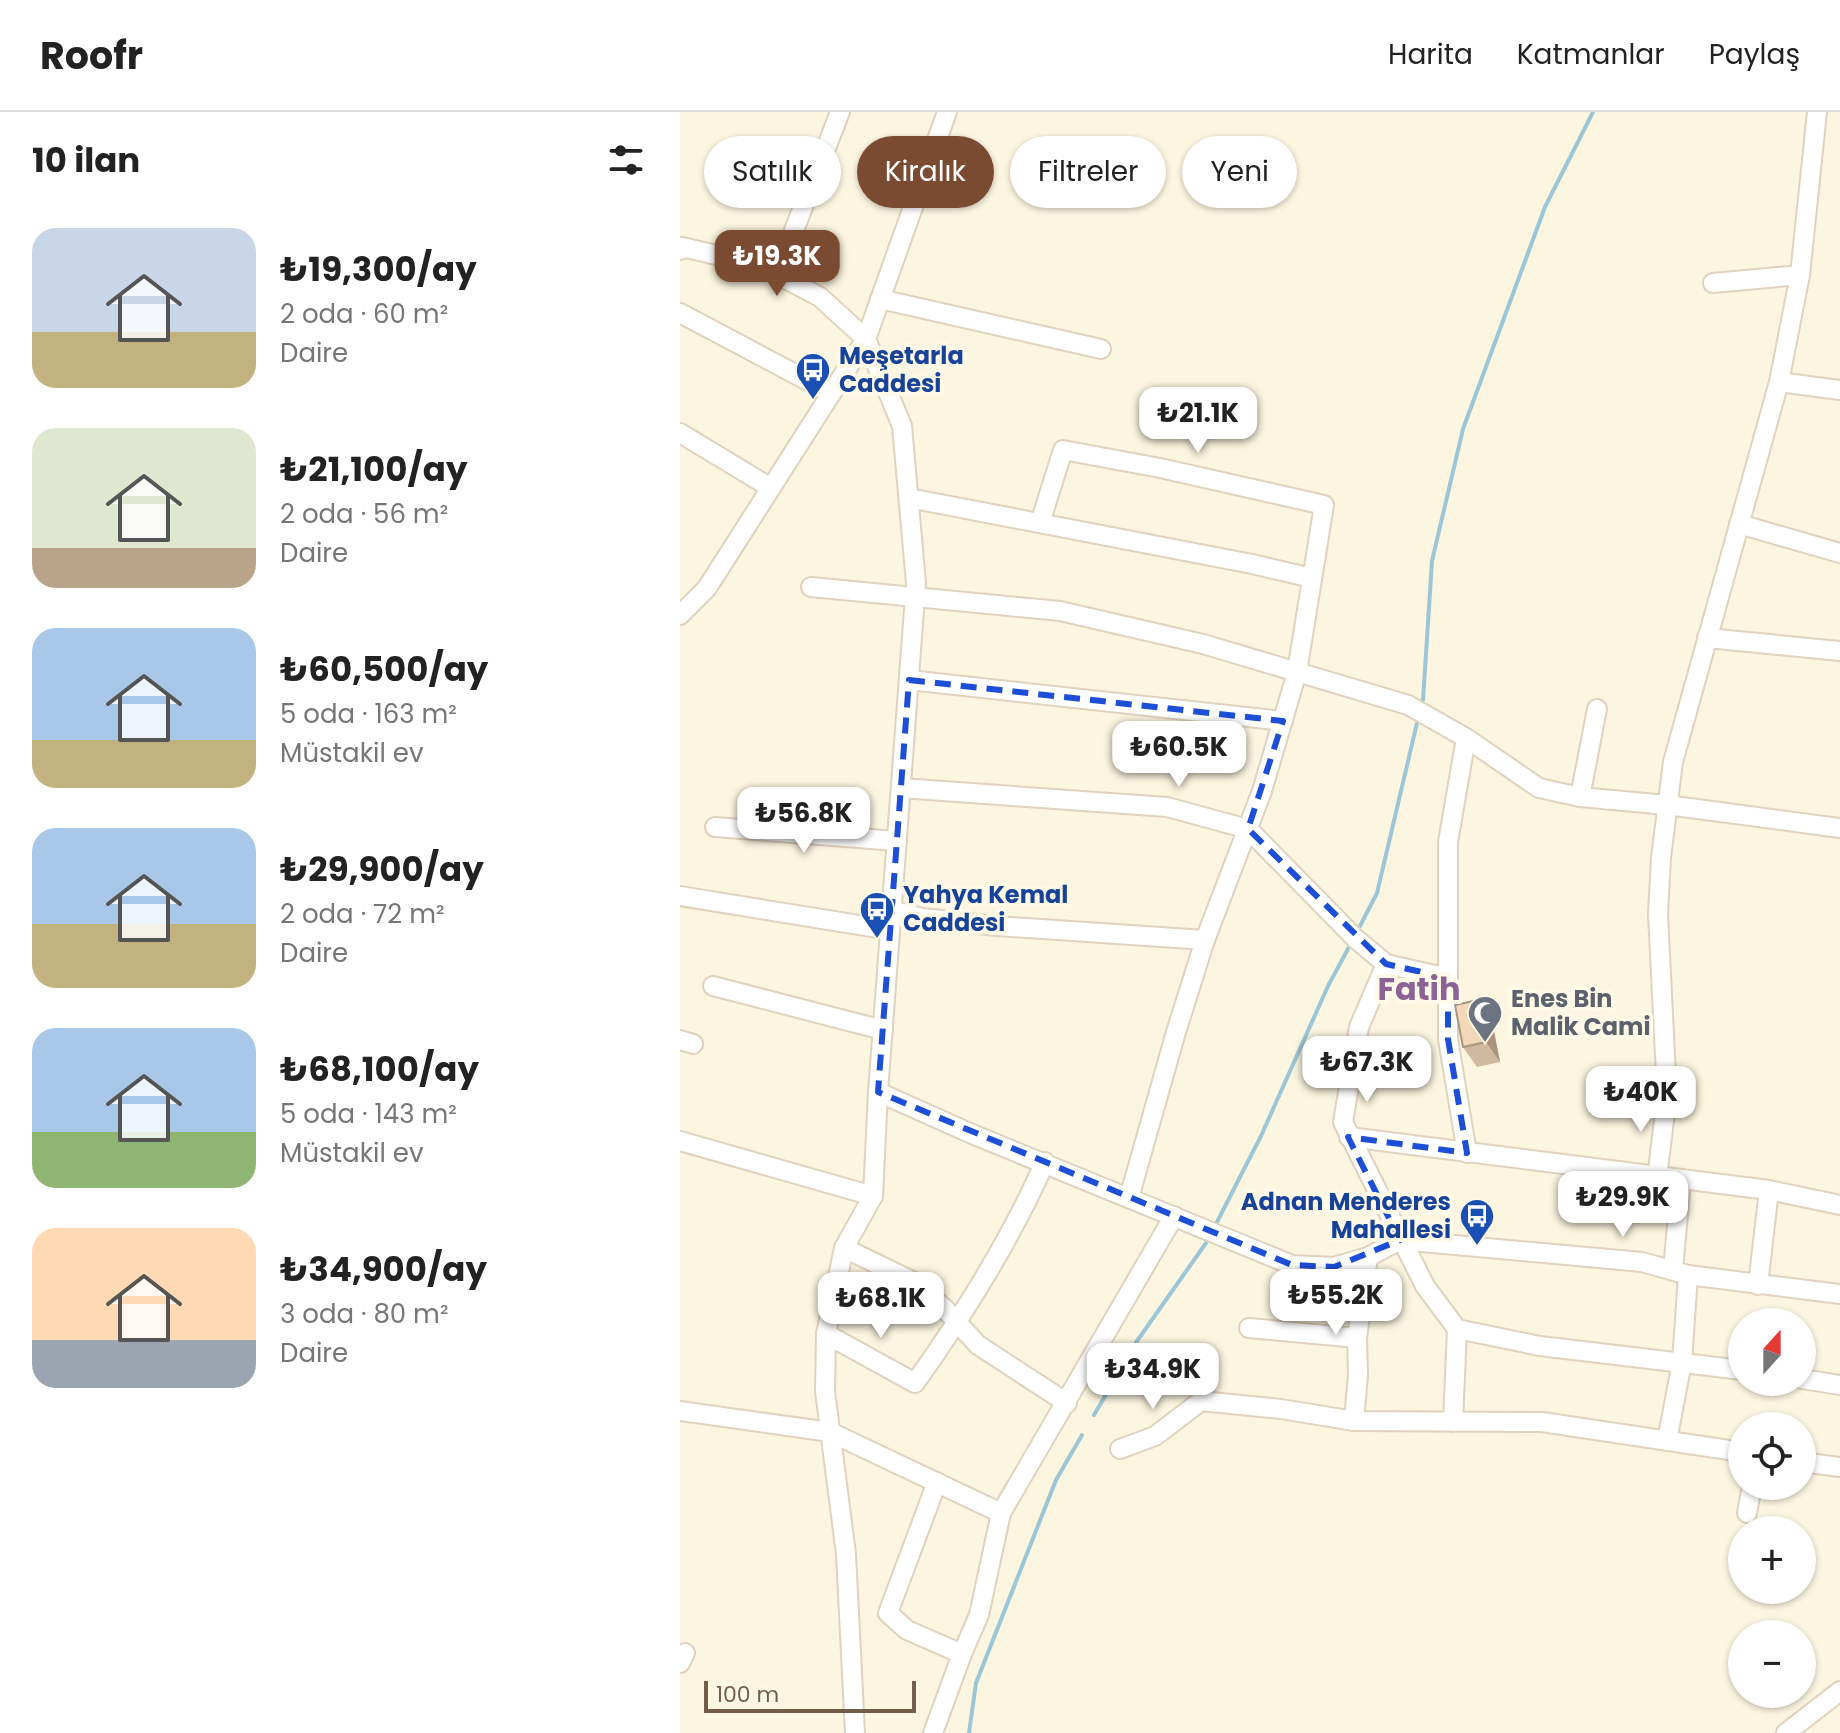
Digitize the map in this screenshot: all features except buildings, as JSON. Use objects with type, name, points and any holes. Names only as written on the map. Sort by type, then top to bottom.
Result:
[{"type":"street","points":[[777,274],[840,112]]},
{"type":"street","points":[[680,615],[707,588],[866,339],[947,112]]},
{"type":"street","points":[[1657,1178],[1667,1095],[1658,914],[1673,762],[1779,382],[1800,275],[1817,112]]},
{"type":"street","points":[[680,250],[682,247],[759,265],[820,297],[866,339],[902,426],[915,596],[873,1196],[844,1248],[826,1334],[825,1391],[846,1554],[855,1733]]},
{"type":"street","points":[[1713,283],[1800,275]]},
{"type":"street","points":[[880,299],[1101,349]]},
{"type":"street","points":[[680,313],[831,393]]},
{"type":"street","points":[[1779,382],[1840,390]]},
{"type":"street","points":[[683,441],[771,488]]},
{"type":"street","points":[[1040,523],[1063,450],[1324,505],[1297,672],[1262,791],[1205,940],[1129,1198]]},
{"type":"street","points":[[909,498],[1312,578]]},
{"type":"street","points":[[1739,524],[1840,553]]},
{"type":"street","points":[[811,587],[1060,611],[1203,644],[1408,705],[1466,738],[1539,788],[1580,797],[1840,828]]},
{"type":"street","points":[[1707,638],[1840,651]]},
{"type":"street","points":[[909,680],[1283,721]]},
{"type":"street","points":[[1580,797],[1597,709]]},
{"type":"street","points":[[1466,738],[1448,842],[1448,1039],[1467,1153]]},
{"type":"street","points":[[901,788],[1167,807],[1248,829],[1356,939],[1386,964],[1448,978]]},
{"type":"street","points":[[715,827],[897,841]]},
{"type":"street","points":[[680,896],[890,930]]},
{"type":"street","points":[[891,910],[922,918],[997,926],[1205,940]]},
{"type":"street","points":[[1386,964],[1359,1027],[1343,1122],[1425,1286],[1457,1329],[1453,1422]]},
{"type":"street","points":[[713,986],[883,1030]]},
{"type":"street","points":[[878,1092],[972,1134],[1292,1265],[1334,1267],[1368,1257],[1400,1240],[1642,1262],[1680,1272],[1758,1285],[1840,1294]]},
{"type":"street","points":[[1349,1137],[1769,1190],[1840,1205]]},
{"type":"street","points":[[680,1141],[873,1196]]},
{"type":"street","points":[[826,1334],[915,1383],[958,1323],[1020,1219],[1045,1162]]},
{"type":"street","points":[[1667,1441],[1682,1362],[1681,1181]]},
{"type":"street","points":[[1758,1285],[1769,1190]]},
{"type":"street","points":[[933,1733],[979,1615],[1001,1513],[1174,1216]]},
{"type":"street","points":[[844,1248],[912,1281],[978,1345],[1067,1403]]},
{"type":"street","points":[[1354,1421],[1357,1338],[1368,1257]]},
{"type":"street","points":[[1249,1328],[1357,1338]]},
{"type":"street","points":[[1457,1329],[1540,1346],[1728,1368]]},
{"type":"street","points":[[1816,1381],[1840,1385]]},
{"type":"street","points":[[1120,1449],[1155,1436],[1201,1401],[1281,1409],[1354,1421],[1542,1422],[1728,1450]]},
{"type":"street","points":[[680,1411],[830,1432],[1001,1513]]},
{"type":"street","points":[[1816,1464],[1840,1467]]},
{"type":"street","points":[[937,1482],[888,1613],[907,1630],[962,1654]]},
{"type":"street","points":[[1747,1513],[1749,1500]]},
{"type":"street","points":[[1786,1733],[1840,1691]]},
{"type":"highlighted area","points":[[909,680],[1283,721],[1248,829],[1386,964],[1448,978],[1448,1039],[1467,1153],[1348,1137],[1400,1240],[1334,1267],[1292,1265],[878,1092]]},
{"type":"waterway","points":[[1423,700],[1432,561],[1463,429],[1545,207],[1593,112]]},
{"type":"waterway","points":[[1360,926],[1377,893],[1417,723]]},
{"type":"waterway","points":[[1217,1222],[1261,1136],[1328,986],[1349,947]]},
{"type":"waterway","points":[[1094,1415],[1137,1341],[1206,1243]]},
{"type":"waterway","points":[[969,1733],[976,1683],[1056,1480],[1082,1435]]},
{"type":"place","name":"Meşetarla Caddesi","points":[[813,401]]},
{"type":"place","name":"Yahya Kemal Caddesi","points":[[877,940]]},
{"type":"place","name":"Enes Bin Malik Cami","points":[[1485,1044]]},
{"type":"place","name":"Adnan Menderes Mahallesi","points":[[1477,1247]]},
{"type":"district","name":"Fatih","points":[[1419,989]]}]
